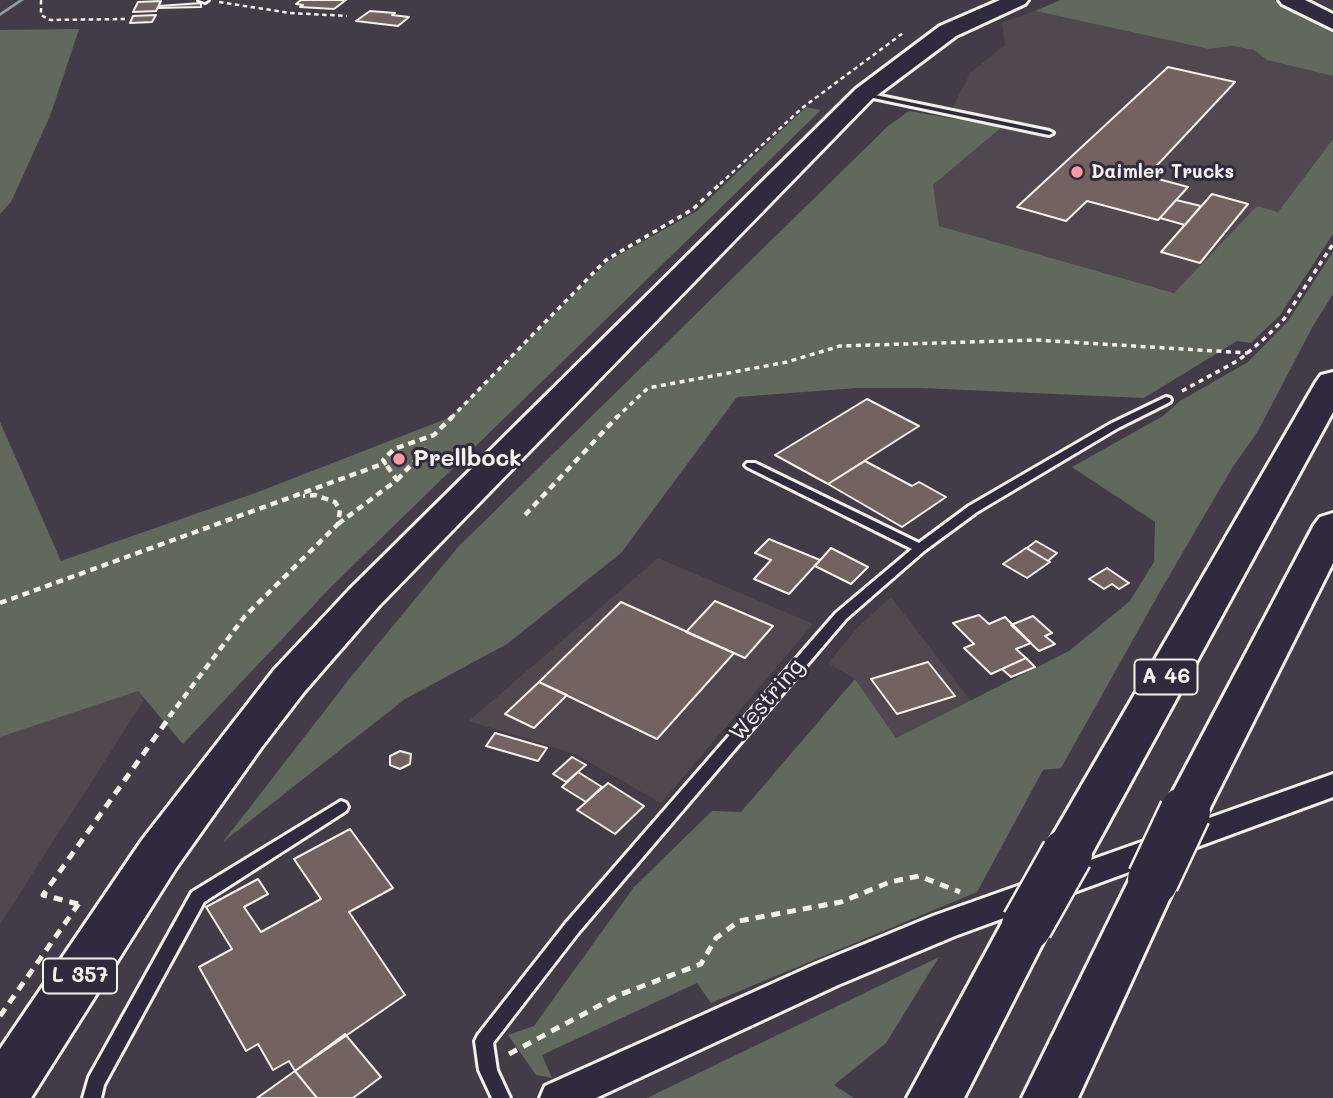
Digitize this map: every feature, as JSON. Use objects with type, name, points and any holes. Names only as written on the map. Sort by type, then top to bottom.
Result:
[{"type":"main road","name":"L 357","points":[[0,1097],[159,854],[289,681],[450,509],[864,94],[916,52],[948,31],[1018,0]]},
{"type":"main road","points":[[1289,0],[1333,22]]},
{"type":"main road","points":[[1323,0],[1333,4]]},
{"type":"main road","name":"A 46","points":[[935,1098],[1010,917],[1067,854],[1333,382]]},
{"type":"main road","points":[[1051,1098],[1185,812],[1333,526]]},
{"type":"street","points":[[558,1098],[826,975],[1010,917],[1333,785]]},
{"type":"lane","points":[[864,94],[1049,133]]},
{"type":"lane","name":"Westring","points":[[500,1098],[488,1070],[484,1041],[572,928],[841,616],[920,548],[973,509],[1114,426],[1166,400]]},
{"type":"lane","points":[[751,465],[920,548]]},
{"type":"lane","points":[[92,1098],[96,1083],[198,897],[341,807]]},
{"type":"path","points":[[41,0],[41,15],[50,20],[125,19]]},
{"type":"path","points":[[204,0],[290,13],[347,16]]},
{"type":"path","points":[[397,480],[383,460],[394,449],[433,435],[606,260],[693,209],[802,108],[858,63],[905,32]]},
{"type":"path","points":[[1166,400],[1248,353],[1284,319],[1333,244]]},
{"type":"path","points":[[525,515],[638,394],[648,388],[787,362],[840,346],[1036,340],[1248,353]]},
{"type":"path","points":[[0,1016],[78,904],[43,895],[208,662],[245,616],[338,524],[397,480],[428,447]]},
{"type":"path","points":[[0,603],[385,463]]},
{"type":"path","points":[[295,496],[315,495],[335,502],[340,510],[338,524]]},
{"type":"path","points":[[488,1070],[523,1044],[619,995],[701,964],[716,938],[739,921],[841,902],[890,882],[919,876],[951,887],[1010,917]]},
{"type":"shaded area","points":[[1061,0],[1274,0],[1333,29],[1333,76],[1267,60],[1254,50],[1232,46],[1209,49],[1035,11]]},
{"type":"shaded area","points":[[1035,11],[1209,49],[1232,46],[1254,50],[1267,60],[1333,76],[1333,139],[1278,212],[1257,207],[1174,293],[938,226],[933,185],[1006,124],[950,112],[971,72],[1005,45],[1002,23]]},
{"type":"shaded area","points":[[79,29],[50,116],[11,202],[0,214],[0,30]]},
{"type":"shaded area","points":[[806,107],[821,110],[332,586],[183,744],[138,691],[0,737],[0,422],[61,561],[258,492],[451,417],[608,261],[697,211]]},
{"type":"shaded area","points":[[909,111],[1002,127],[933,185],[939,226],[1174,293],[1257,206],[1278,212],[1333,139],[1333,234],[1280,315],[1251,343],[1237,341],[1144,398],[921,388],[857,388],[737,397],[621,553],[507,644],[405,699],[223,842],[350,678],[458,547],[887,127]]},
{"type":"shaded area","points":[[1333,252],[1333,294],[1313,326],[1258,431],[1232,468],[1061,768],[1043,770],[977,892],[711,1003],[697,983],[542,1055],[552,1078],[536,1075],[508,1035],[534,1026],[634,887],[712,811],[741,812],[855,679],[896,738],[1069,651],[1130,601],[1154,562],[1155,522],[1072,467],[1163,416],[1180,401],[1248,362],[1288,321]]},
{"type":"shaded area","points":[[658,558],[813,624],[661,803],[575,754],[469,721]]},
{"type":"shaded area","points":[[891,597],[971,701],[896,738],[855,679],[828,663],[859,626]]},
{"type":"shaded area","points":[[138,691],[144,700],[0,924],[0,737]]},
{"type":"shaded area","points":[[939,957],[886,1043],[834,1085],[854,1098],[647,1098]]},
{"type":"building","points":[[301,0],[346,0],[334,9],[300,7],[303,5],[296,4]]},
{"type":"building","points":[[161,1],[156,11],[133,12],[138,2]]},
{"type":"building","points":[[201,3],[201,7],[158,8],[159,6]]},
{"type":"building","points":[[370,11],[409,17],[398,26],[356,21]]},
{"type":"building","points":[[156,15],[152,22],[130,23],[133,16]]},
{"type":"building","points":[[1168,67],[1235,82],[1147,176],[1188,187],[1158,220],[1087,201],[1066,221],[1017,207]]},
{"type":"building","points":[[1212,194],[1248,204],[1200,263],[1161,252]]},
{"type":"building","points":[[1176,200],[1201,206],[1185,225],[1160,218]]},
{"type":"building","points":[[867,399],[919,426],[828,484],[775,455]]},
{"type":"building","points":[[865,461],[912,486],[919,482],[946,497],[902,527],[828,484]]},
{"type":"building","points":[[769,539],[820,560],[789,594],[754,579],[771,560],[755,553]]},
{"type":"building","points":[[1036,541],[1057,553],[1048,561],[1027,548]]},
{"type":"building","points":[[831,548],[868,567],[851,584],[815,566]]},
{"type":"building","points":[[1026,548],[1050,562],[1027,578],[1003,564]]},
{"type":"building","points":[[1107,568],[1129,583],[1119,589],[1112,584],[1104,589],[1089,579]]},
{"type":"building","points":[[715,601],[773,626],[745,658],[686,632]]},
{"type":"building","points":[[621,602],[734,653],[657,739],[539,682]]},
{"type":"building","points":[[979,615],[989,624],[1005,617],[1031,643],[1016,649],[1026,658],[991,674],[964,648],[974,644],[953,623]]},
{"type":"building","points":[[1033,616],[1052,633],[1045,636],[1055,644],[1039,651],[1011,625]]},
{"type":"building","points":[[1026,658],[1035,667],[1011,677],[1002,669]]},
{"type":"building","points":[[928,662],[955,696],[897,714],[871,679]]},
{"type":"building","points":[[539,682],[567,695],[534,728],[505,714]]},
{"type":"building","points":[[495,733],[547,748],[538,761],[486,746]]},
{"type":"building","points":[[400,751],[411,754],[410,764],[400,769],[390,765],[390,756]]},
{"type":"building","points":[[572,757],[586,765],[566,782],[553,774]]},
{"type":"building","points":[[578,772],[602,787],[586,802],[562,787]]},
{"type":"building","points":[[608,783],[644,806],[615,834],[577,810]]},
{"type":"building","points":[[350,829],[393,888],[349,912],[405,995],[295,1071],[289,1061],[273,1070],[258,1044],[246,1051],[199,967],[232,949],[206,907],[258,879],[268,894],[244,907],[261,932],[321,899],[294,859]]},
{"type":"building","points":[[345,1034],[381,1077],[353,1098],[317,1098],[295,1071]]},
{"type":"building","points":[[295,1071],[317,1098],[257,1098]]},
{"type":"waterway","points":[[0,15],[22,0]]},
{"type":"place","name":"Daimler Trucks","points":[[1077,172]]},
{"type":"place","name":"Prellbock","points":[[399,459]]}]
